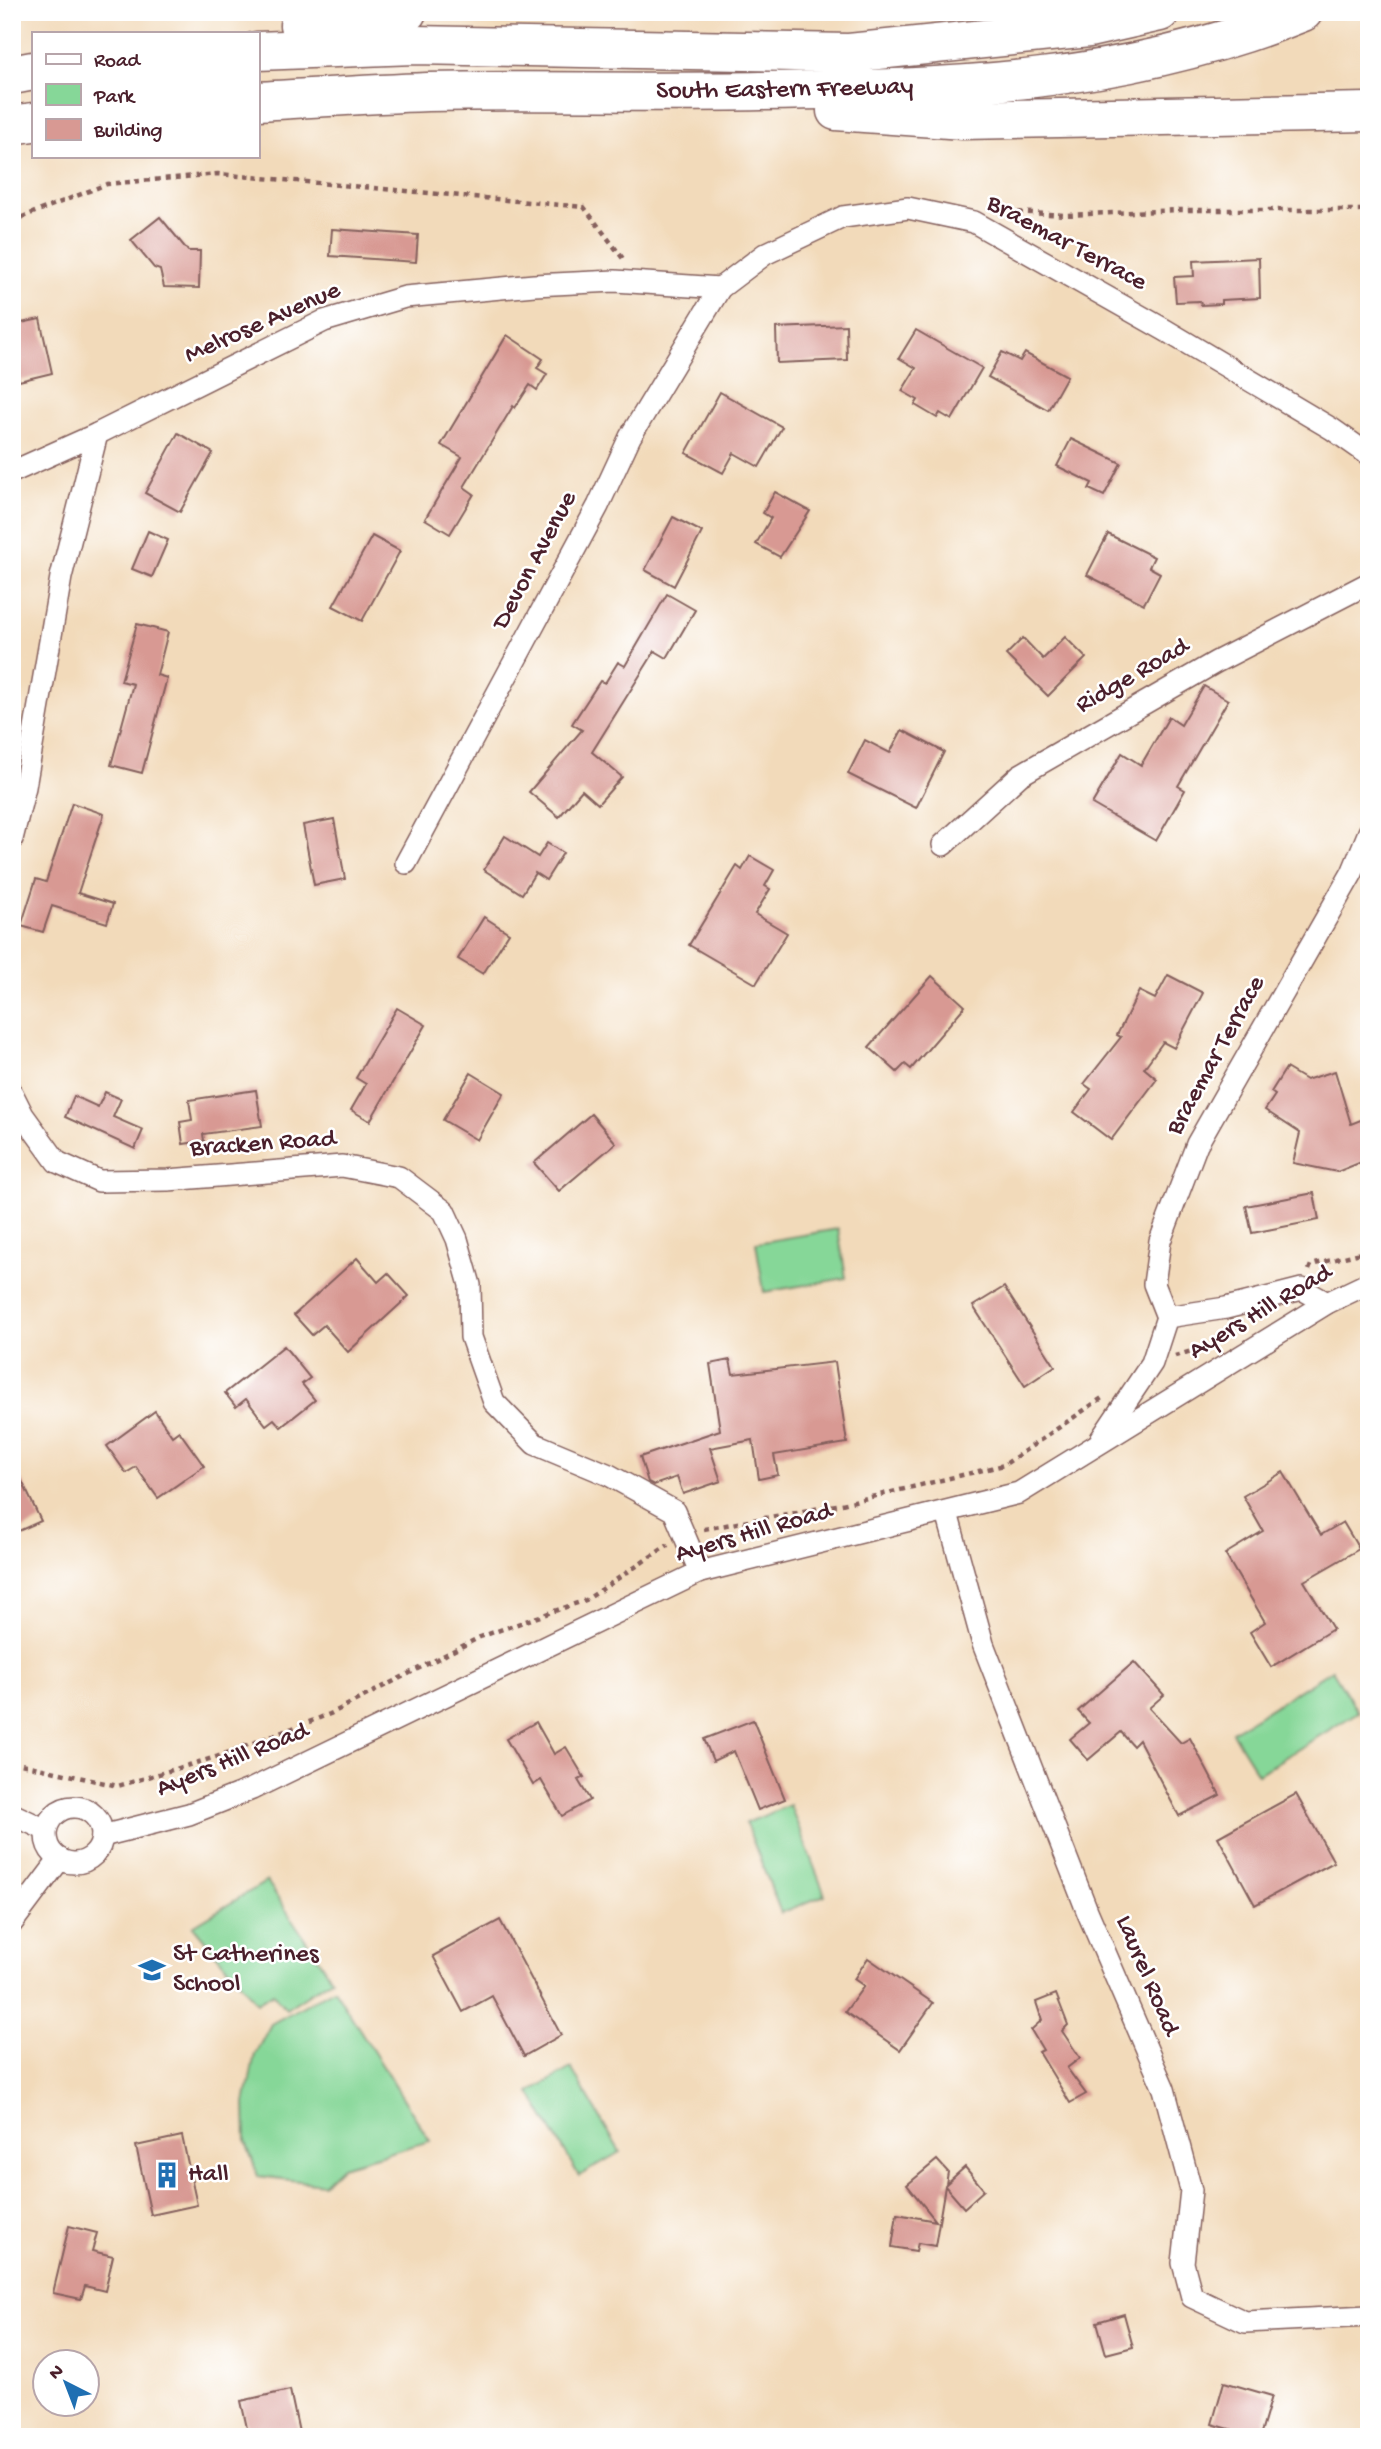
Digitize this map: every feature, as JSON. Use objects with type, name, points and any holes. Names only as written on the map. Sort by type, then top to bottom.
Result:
[{"type":"highway","points":[[253,32],[407,12]]},
{"type":"highway","name":"South Eastern Freeway","points":[[259,51],[414,45],[849,53],[1088,28],[1160,12]]},
{"type":"highway","name":"South Eastern Freeway","points":[[259,101],[427,92],[623,94],[994,84],[1121,68],[1257,31],[1303,12]]},
{"type":"highway","points":[[12,75],[32,71]]},
{"type":"highway","points":[[623,94],[938,120],[1369,112]]},
{"type":"highway","points":[[12,125],[32,122]]},
{"type":"street","name":"Braemar Terrace","points":[[720,289],[765,254],[843,217],[908,208],[974,222],[1166,330],[1332,429],[1369,455]]},
{"type":"street","name":"Melrose Avenue","points":[[12,471],[97,434],[324,321],[405,297],[534,285],[615,281],[720,289]]},
{"type":"street","name":"Devon Avenue","points":[[406,863],[598,506],[630,438],[720,289]]},
{"type":"street","points":[[12,839],[25,787],[61,577],[97,434]]},
{"type":"street","name":"Ridge Road","points":[[943,845],[1020,775],[1216,662],[1369,583]]},
{"type":"street","name":"Braemar Terrace","points":[[1167,1317],[1154,1284],[1160,1241],[1198,1144],[1352,873],[1369,832]]},
{"type":"street","name":"Bracken Road","points":[[12,1093],[23,1115],[57,1162],[99,1181],[168,1180],[342,1166],[399,1177],[444,1211],[457,1239],[470,1284],[471,1337],[494,1402],[534,1444],[609,1475],[674,1511],[700,1572]]},
{"type":"street","name":"Ayers Hill Road","points":[[102,1836],[189,1814],[252,1789],[700,1572],[947,1513],[1019,1493],[1327,1303],[1369,1283]]},
{"type":"street","points":[[1096,1446],[1152,1363],[1167,1317],[1226,1308],[1302,1289],[1327,1303]]},
{"type":"street","name":"Laurel Road","points":[[947,1513],[983,1644],[1088,1913],[1164,2089],[1191,2190],[1183,2263],[1192,2297],[1244,2322],[1369,2316]]},
{"type":"street","points":[[81,1808],[97,1818],[102,1836],[95,1853],[88,1859],[69,1863],[60,1859],[49,1847],[46,1830],[55,1814],[63,1809],[81,1808]]},
{"type":"street","points":[[12,1814],[46,1830]]},
{"type":"street","points":[[12,1923],[60,1859]]},
{"type":"path","points":[[12,221],[107,184],[218,174],[584,207],[626,263]]},
{"type":"path","points":[[989,210],[1065,215],[1180,210],[1369,211]]},
{"type":"green space","points":[[838,1229],[846,1278],[764,1292],[756,1243]]},
{"type":"green space","points":[[1332,1670],[1358,1712],[1258,1774],[1232,1732]]},
{"type":"green space","points":[[790,1805],[825,1895],[781,1913],[746,1823]]},
{"type":"green space","points":[[267,1881],[331,1979],[286,2009],[273,1993],[257,2003],[193,1926]]},
{"type":"green space","points":[[334,1989],[430,2141],[342,2166],[323,2184],[258,2176],[246,2142],[245,2103],[255,2054],[271,2024]]},
{"type":"green space","points":[[571,2068],[620,2152],[579,2176],[530,2092]]},
{"type":"building","points":[[160,217],[188,251],[200,251],[199,288],[164,287],[160,270],[154,268],[131,240]]},
{"type":"building","points":[[332,229],[418,235],[416,262],[330,256]]},
{"type":"building","points":[[1259,258],[1260,298],[1221,300],[1221,304],[1201,305],[1200,301],[1176,302],[1174,277],[1194,276],[1193,261]]},
{"type":"building","points":[[40,319],[52,373],[19,381],[12,351],[12,325]]},
{"type":"building","points":[[846,325],[847,360],[777,363],[776,328]]},
{"type":"building","points":[[916,330],[982,368],[952,420],[940,413],[937,418],[915,405],[918,400],[902,391],[916,368],[899,358]]},
{"type":"building","points":[[507,335],[543,359],[537,368],[547,374],[537,390],[530,385],[515,408],[513,406],[464,487],[474,494],[450,534],[425,519],[462,457],[441,445]]},
{"type":"building","points":[[1002,352],[1020,361],[1025,353],[1067,376],[1048,410],[988,377]]},
{"type":"building","points":[[720,392],[782,427],[759,467],[734,453],[723,473],[686,453]]},
{"type":"building","points":[[178,433],[213,453],[180,512],[145,493]]},
{"type":"building","points":[[1071,439],[1121,463],[1104,496],[1089,489],[1092,483],[1057,466]]},
{"type":"building","points":[[775,492],[810,511],[780,557],[756,544],[771,518],[763,513]]},
{"type":"building","points":[[673,517],[702,532],[674,586],[645,570]]},
{"type":"building","points":[[148,531],[168,540],[152,577],[132,569]]},
{"type":"building","points":[[1108,534],[1154,557],[1149,567],[1160,573],[1144,604],[1087,575]]},
{"type":"building","points":[[372,536],[400,551],[362,621],[333,606]]},
{"type":"building","points":[[667,594],[695,610],[667,658],[655,651],[592,752],[622,777],[598,804],[582,790],[559,817],[529,792],[582,730],[572,724],[600,681],[605,683],[618,662],[625,666]]},
{"type":"building","points":[[137,624],[168,632],[157,675],[167,678],[142,773],[111,765],[133,684],[121,681]]},
{"type":"building","points":[[1065,637],[1086,658],[1048,696],[1006,655],[1023,638],[1043,659]]},
{"type":"building","points":[[1204,686],[1228,700],[1178,786],[1185,790],[1156,841],[1092,804],[1122,753],[1141,765],[1169,717],[1181,725]]},
{"type":"building","points":[[902,730],[944,752],[916,808],[848,774],[865,740],[890,753]]},
{"type":"building","points":[[72,803],[104,814],[78,893],[113,904],[107,923],[52,906],[43,932],[21,926],[36,879],[46,882]]},
{"type":"building","points":[[334,819],[345,879],[314,885],[303,825]]},
{"type":"building","points":[[505,836],[538,857],[547,843],[563,853],[546,880],[535,873],[522,894],[484,870]]},
{"type":"building","points":[[750,856],[774,870],[765,886],[770,889],[755,914],[787,933],[756,984],[689,945],[737,866],[742,870]]},
{"type":"building","points":[[484,917],[509,933],[483,974],[458,959]]},
{"type":"building","points":[[1168,975],[1203,993],[1174,1048],[1163,1042],[1144,1068],[1157,1079],[1111,1140],[1074,1112],[1091,1089],[1084,1084],[1121,1037],[1117,1035],[1139,991],[1155,999]]},
{"type":"building","points":[[932,976],[965,1006],[911,1069],[905,1064],[897,1072],[869,1047]]},
{"type":"building","points":[[397,1008],[426,1025],[370,1121],[351,1110],[366,1084],[356,1078]]},
{"type":"building","points":[[1286,1068],[1306,1080],[1335,1071],[1351,1124],[1363,1119],[1369,1133],[1369,1159],[1337,1172],[1293,1163],[1300,1133],[1265,1110],[1275,1095],[1271,1092]]},
{"type":"building","points":[[471,1073],[504,1093],[477,1140],[443,1120]]},
{"type":"building","points":[[256,1090],[262,1126],[203,1134],[204,1141],[183,1144],[180,1122],[192,1120],[189,1100]]},
{"type":"building","points":[[105,1092],[121,1099],[113,1117],[143,1130],[135,1149],[65,1117],[74,1096],[98,1107]]},
{"type":"building","points":[[591,1114],[616,1143],[559,1191],[534,1163]]},
{"type":"building","points":[[1314,1193],[1319,1220],[1252,1233],[1246,1206]]},
{"type":"building","points":[[357,1258],[378,1282],[388,1273],[409,1296],[348,1352],[324,1325],[312,1335],[294,1315]]},
{"type":"building","points":[[1004,1287],[1055,1366],[1025,1386],[973,1306]]},
{"type":"building","points":[[284,1346],[310,1378],[302,1384],[315,1400],[281,1427],[274,1419],[266,1425],[246,1399],[236,1407],[225,1393]]},
{"type":"building","points":[[730,1360],[733,1374],[835,1362],[847,1443],[774,1455],[778,1475],[759,1479],[753,1440],[710,1448],[721,1481],[683,1494],[677,1477],[654,1485],[648,1482],[640,1457],[720,1430],[710,1364]]},
{"type":"building","points":[[155,1411],[172,1436],[179,1431],[204,1466],[158,1498],[136,1467],[126,1473],[107,1446]]},
{"type":"building","points":[[12,1460],[41,1521],[12,1534]]},
{"type":"building","points":[[1283,1472],[1321,1535],[1343,1522],[1359,1549],[1304,1581],[1333,1629],[1271,1667],[1250,1632],[1265,1622],[1225,1554],[1263,1531],[1243,1496]]},
{"type":"building","points":[[1134,1662],[1164,1695],[1149,1708],[1181,1743],[1190,1738],[1220,1795],[1179,1816],[1139,1740],[1133,1746],[1121,1732],[1088,1760],[1070,1739],[1089,1723],[1078,1711]]},
{"type":"building","points":[[753,1720],[785,1799],[758,1810],[734,1751],[713,1761],[704,1739]]},
{"type":"building","points":[[536,1722],[554,1754],[566,1747],[584,1777],[578,1780],[590,1800],[562,1816],[541,1780],[533,1785],[506,1739]]},
{"type":"building","points":[[1296,1794],[1334,1862],[1255,1905],[1218,1837]]},
{"type":"building","points":[[500,1920],[561,2035],[524,2056],[492,1996],[463,2012],[433,1956]]},
{"type":"building","points":[[868,1958],[933,2003],[900,2050],[845,2012],[864,1986],[854,1979]]},
{"type":"building","points":[[1056,1994],[1068,2025],[1062,2031],[1080,2058],[1067,2068],[1086,2094],[1070,2103],[1039,2052],[1043,2050],[1031,2030],[1042,2020],[1036,2002]]},
{"type":"building","name":"Hall","points":[[182,2136],[197,2205],[151,2215],[136,2146]]},
{"type":"building","points":[[937,2160],[948,2172],[946,2184],[965,2167],[984,2190],[964,2208],[945,2186],[935,2246],[918,2243],[916,2251],[892,2247],[897,2214],[936,2221],[907,2185]]},
{"type":"building","points":[[69,2226],[97,2233],[92,2251],[113,2256],[105,2291],[85,2286],[81,2299],[53,2293]]},
{"type":"building","points":[[1124,2314],[1133,2347],[1106,2354],[1097,2322]]},
{"type":"building","points":[[1224,2382],[1272,2396],[1260,2437],[1231,2437],[1233,2430],[1212,2424]]},
{"type":"building","points":[[290,2390],[300,2437],[249,2437],[241,2401]]},
{"type":"place","name":"St Catherines School","points":[[152,1970]]},
{"type":"place","name":"Hall","points":[[167,2175]]}]
